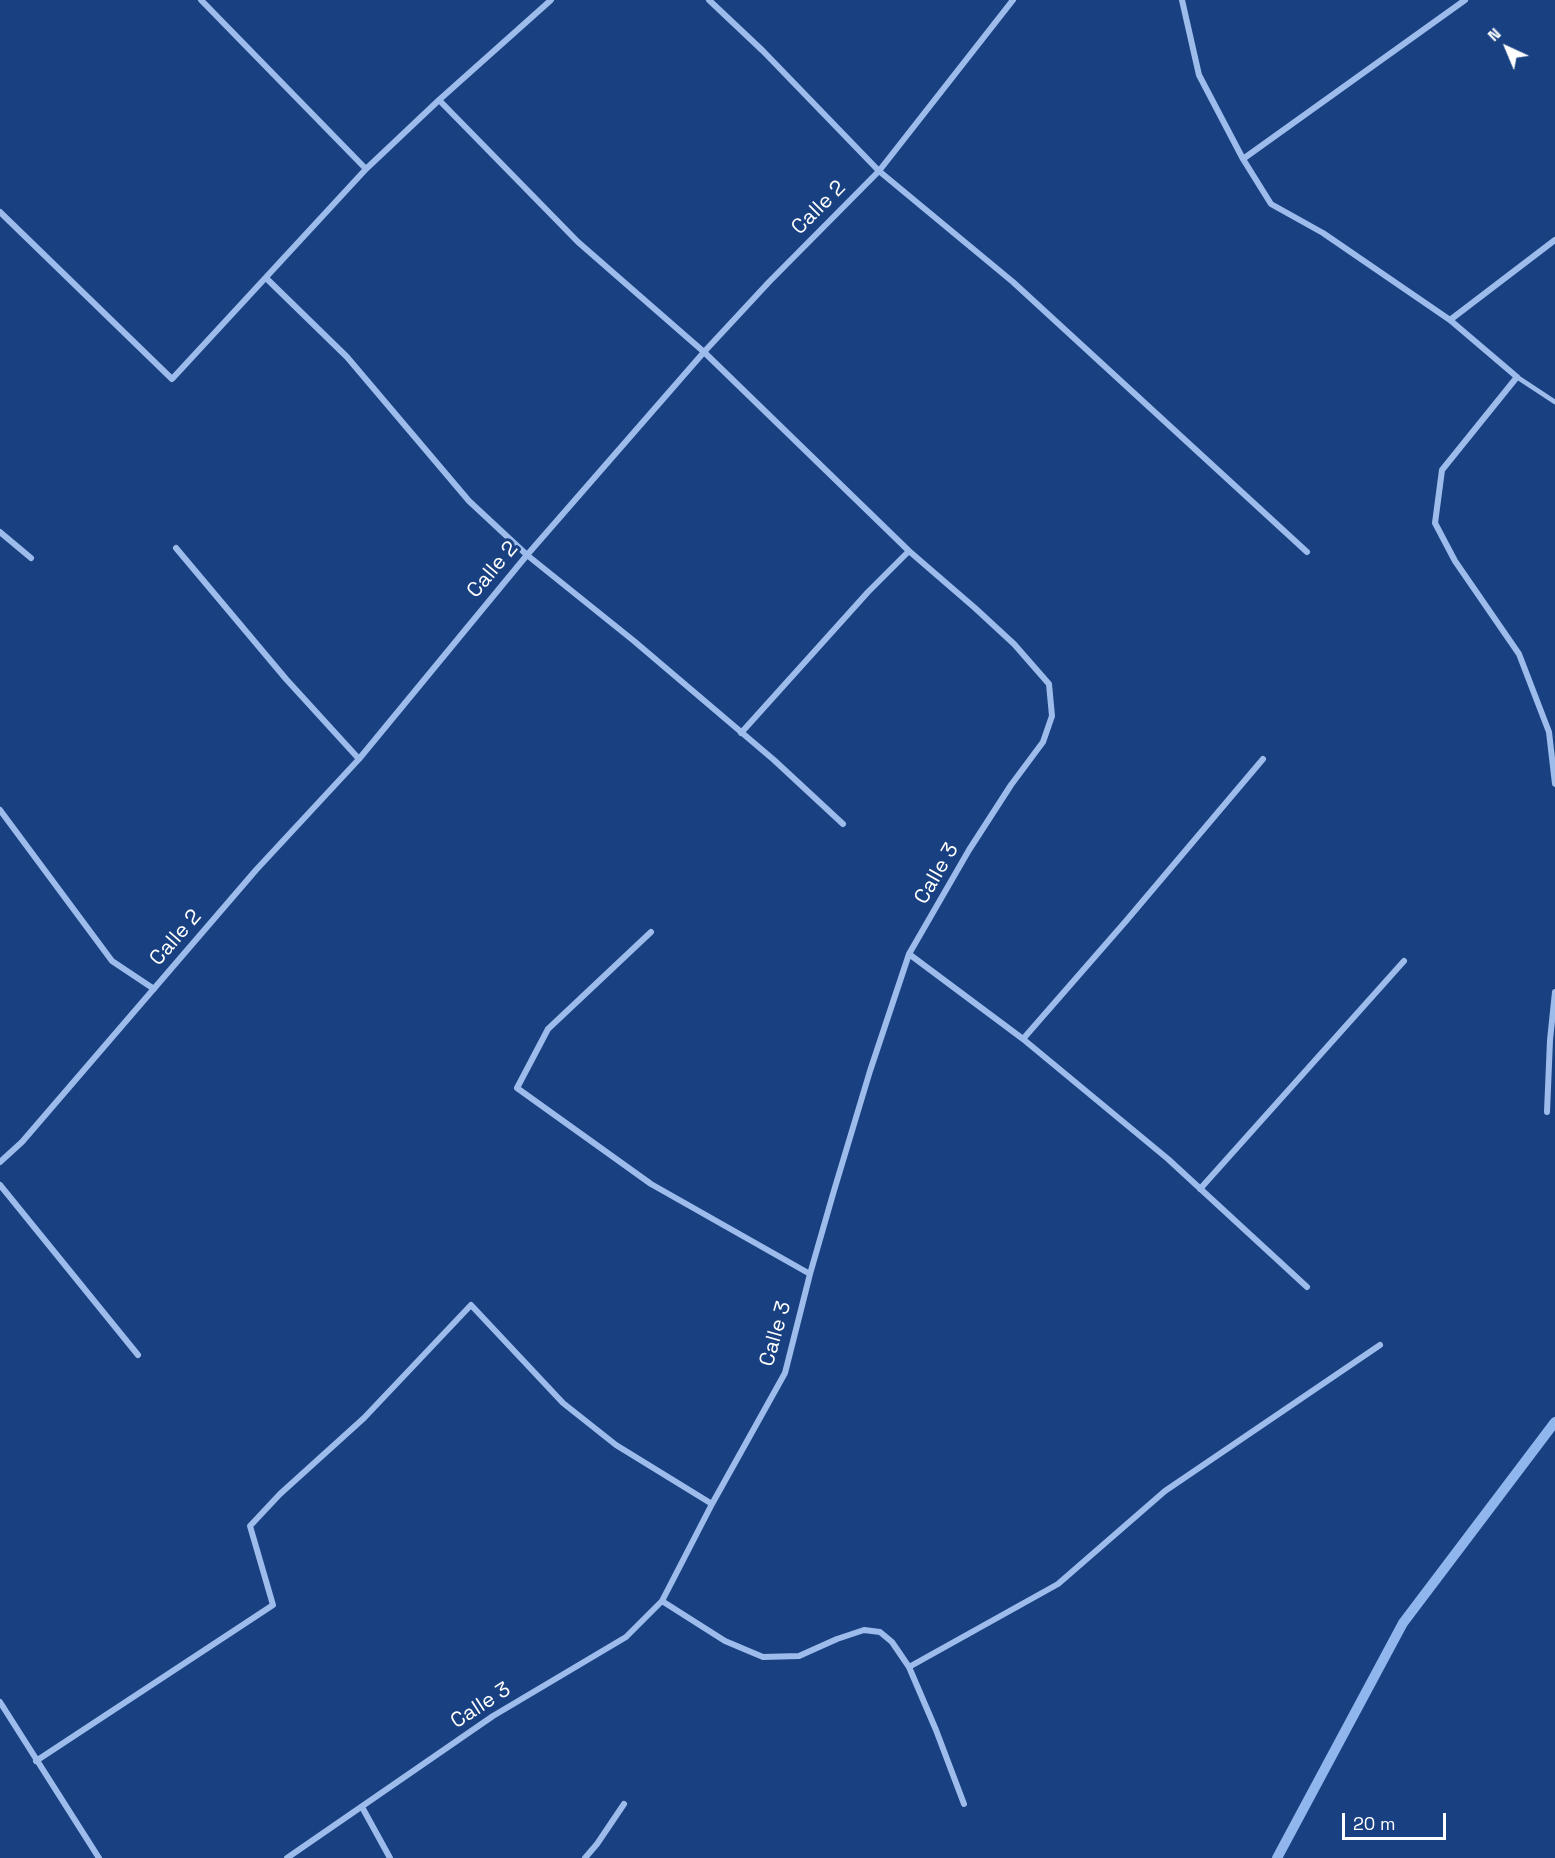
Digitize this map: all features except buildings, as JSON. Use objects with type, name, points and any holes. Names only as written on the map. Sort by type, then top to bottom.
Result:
[{"type":"street","points":[[201,0],[366,169]]},
{"type":"street","points":[[0,212],[171,379],[366,169],[551,0]]},
{"type":"street","points":[[709,0],[763,51],[879,171],[1013,282],[1307,552]]},
{"type":"street","name":"Calle 2","points":[[0,1162],[22,1142],[256,870],[358,759],[527,555],[704,352],[769,282],[879,171],[1013,0]]},
{"type":"street","points":[[1182,0],[1199,75],[1243,159],[1271,204],[1323,233],[1450,320],[1517,376],[1442,470],[1435,523],[1455,561],[1519,654],[1549,732],[1555,784]]},
{"type":"street","points":[[1243,159],[1465,0]]},
{"type":"street","points":[[439,100],[578,242],[704,352],[909,551],[868,592],[741,733]]},
{"type":"street","points":[[1450,320],[1555,240]]},
{"type":"street","points":[[266,278],[347,357],[469,501],[527,555],[634,641],[774,760],[843,824]]},
{"type":"street","points":[[0,531],[31,558]]},
{"type":"street","points":[[176,548],[286,679],[358,759]]},
{"type":"street","name":"Calle 3","points":[[287,1858],[493,1716],[626,1636],[662,1601],[712,1504],[785,1373],[810,1274],[870,1071],[909,954],[969,850],[1042,742],[1052,716],[1049,684],[1014,644],[909,551]]},
{"type":"street","points":[[1023,1039],[1263,759]]},
{"type":"street","points":[[0,810],[112,961],[154,989]]},
{"type":"street","points":[[651,932],[548,1029],[517,1088],[651,1184],[810,1274]]},
{"type":"street","points":[[909,954],[1023,1039],[1168,1159],[1307,1287]]},
{"type":"street","points":[[1200,1189],[1404,961]]},
{"type":"street","points":[[1547,1112],[1555,992]]},
{"type":"street","points":[[0,1185],[138,1355]]},
{"type":"street","points":[[36,1761],[273,1605],[250,1526],[280,1494],[364,1418],[471,1305],[563,1403],[616,1445],[712,1504]]},
{"type":"street","points":[[909,1667],[1058,1584],[1165,1491],[1380,1345]]},
{"type":"street","points":[[662,1601],[724,1641],[763,1657],[799,1656],[864,1630],[880,1632],[892,1642],[909,1667],[964,1804]]},
{"type":"street","points":[[0,1702],[99,1858]]},
{"type":"street","points":[[585,1858],[624,1804]]},
{"type":"street","points":[[362,1808],[390,1858]]},
{"type":"lane","points":[[1517,376],[1555,402]]},
{"type":"waterway","points":[[1277,1858],[1403,1623],[1555,1422]]}]
